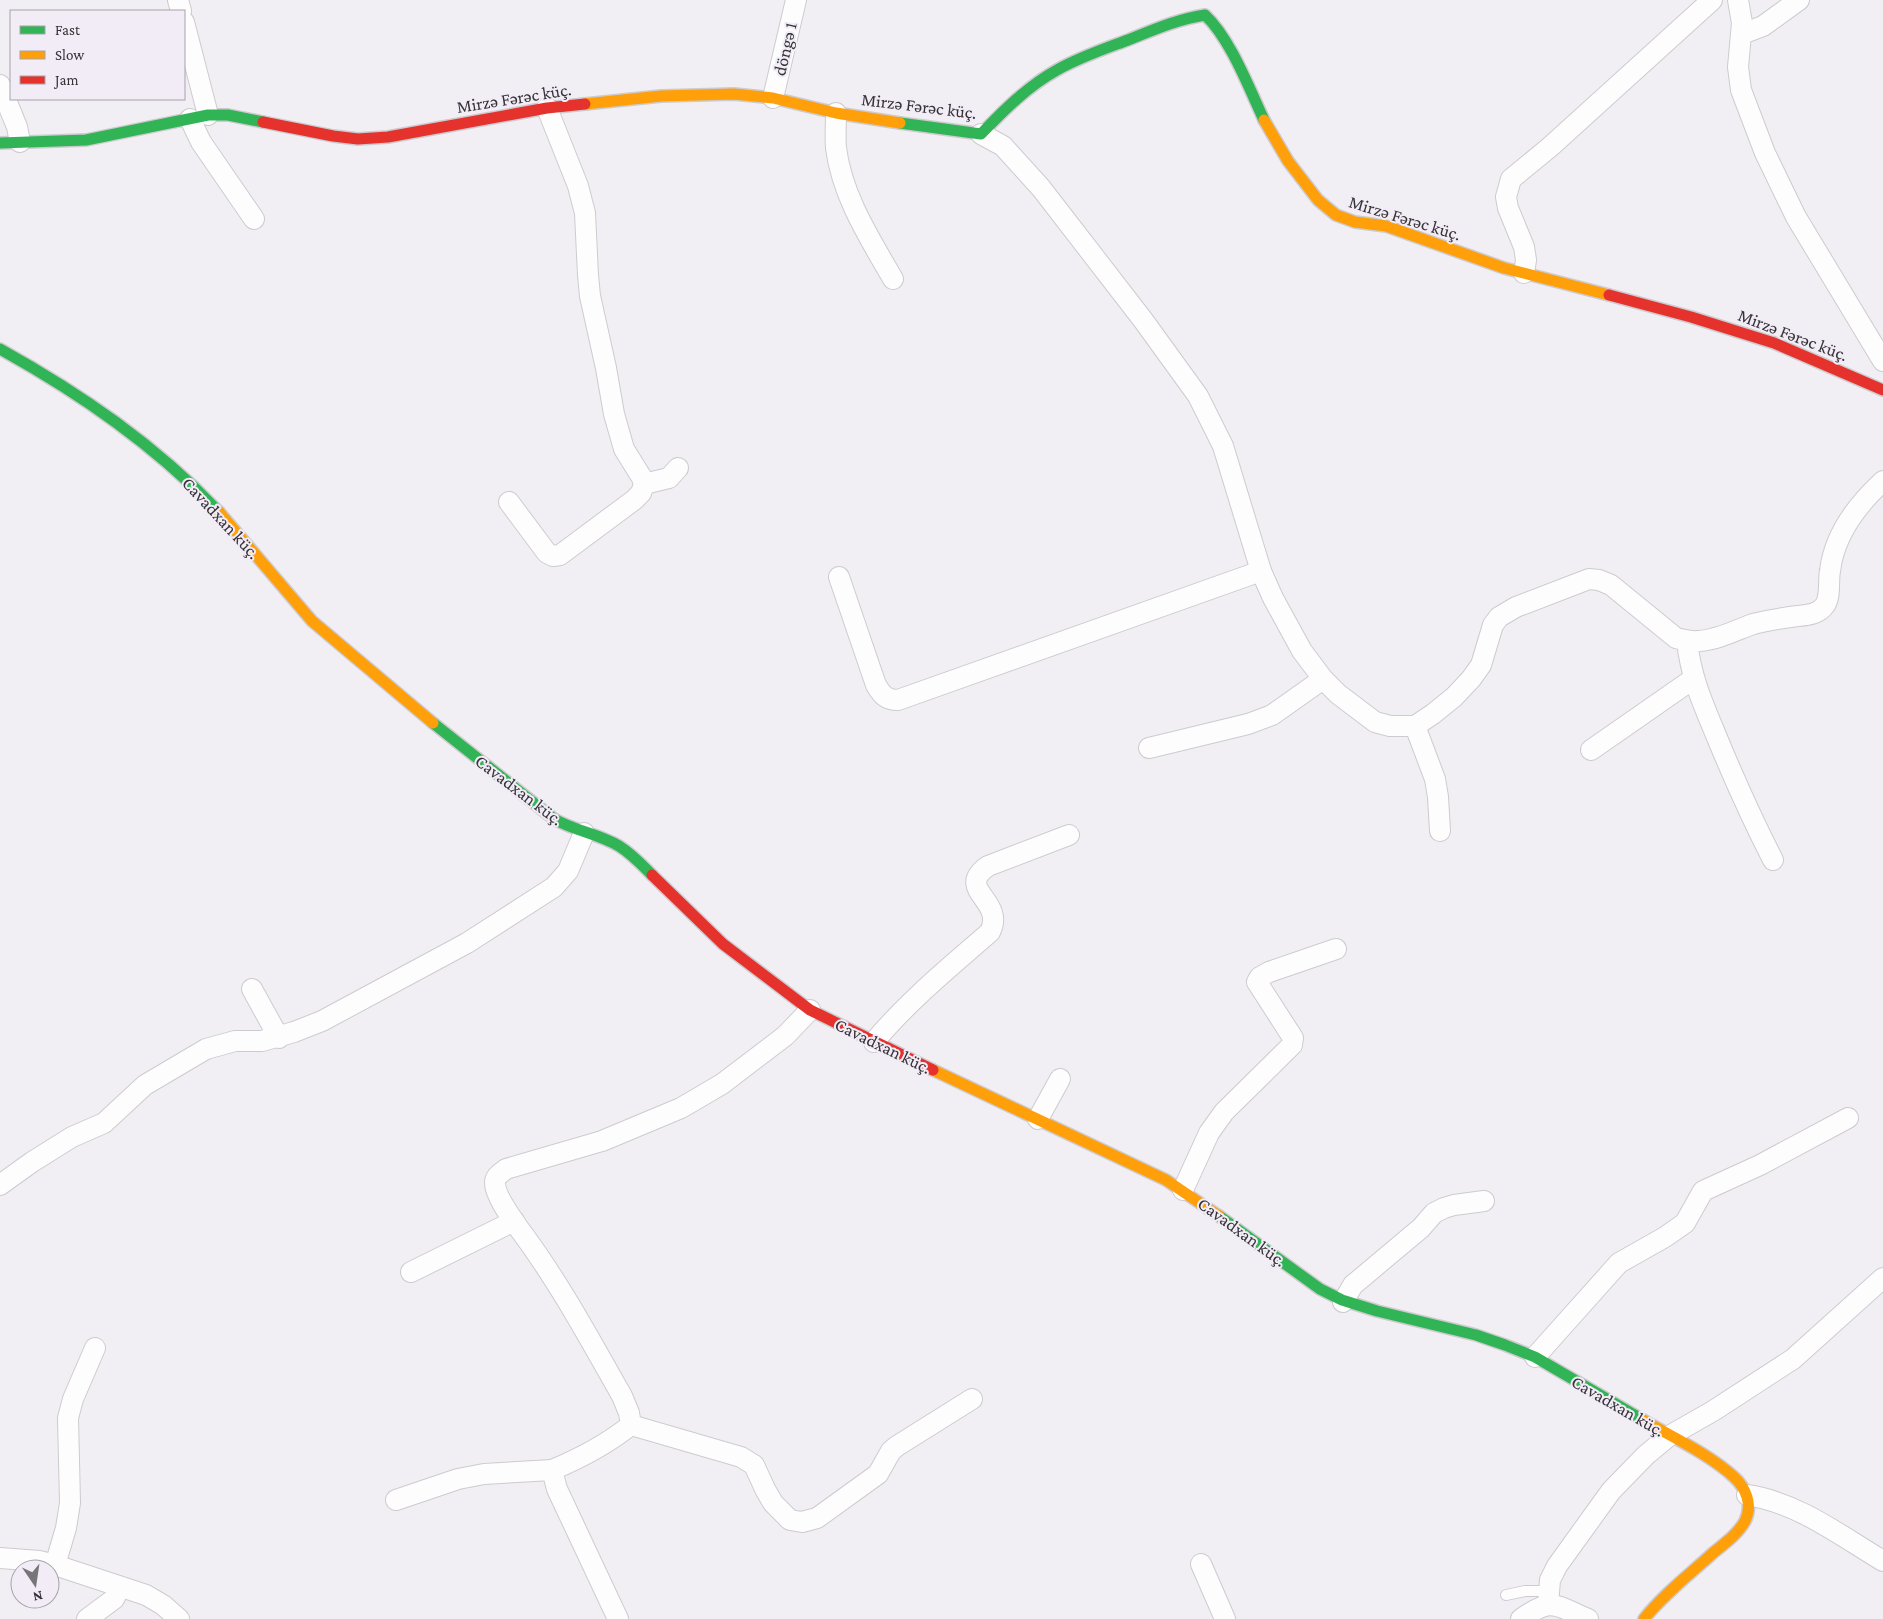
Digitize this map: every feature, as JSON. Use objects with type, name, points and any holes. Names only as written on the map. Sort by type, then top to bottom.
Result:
[{"type":"street","name":"döngə 1","points":[[774,98],[796,0]]},
{"type":"street","points":[[1524,273],[1526,260],[1524,247],[1508,208],[1506,198],[1511,179],[1550,147],[1712,0]]},
{"type":"street","points":[[1738,0],[1742,23],[1738,80],[1765,153],[1796,217],[1883,361]]},
{"type":"street","points":[[1742,34],[1763,26],[1799,0]]},
{"type":"street","name":"Mirzə Fərəc küç.","points":[[10,142],[86,140],[199,117],[228,115],[333,136],[358,138],[388,137],[547,108],[661,96],[734,94],[774,98],[836,113],[981,134],[1015,100],[1055,71],[1072,62],[1190,17],[1208,8],[1269,130],[1288,161],[1326,208],[1345,219],[1386,226],[1504,268],[1691,317],[1774,343],[1883,390]]},
{"type":"street","points":[[185,28],[199,117],[200,142],[254,219]]},
{"type":"street","points":[[0,85],[17,127],[10,142]]},
{"type":"street","points":[[509,502],[547,553],[553,556],[560,555],[634,500],[641,493],[644,484],[624,449],[614,414],[590,296],[586,213],[578,186],[547,108]]},
{"type":"street","points":[[836,113],[836,150],[845,183],[858,219],[893,279]]},
{"type":"street","points":[[981,134],[1003,146],[1036,182],[1143,320],[1198,396],[1223,446],[1261,571],[1273,598],[1302,650],[1323,679],[1338,694],[1375,722],[1390,726],[1415,726],[1433,714],[1471,679],[1481,664],[1493,625],[1499,617],[1516,607],[1589,579],[1600,580],[1611,585],[1676,638],[1687,641],[1716,638],[1756,624],[1818,612],[1826,604],[1834,551],[1841,535],[1853,514],[1883,481]]},
{"type":"street","name":"Cavadxan küç.","points":[[0,349],[85,399],[177,470],[228,521],[303,612],[323,632],[392,691],[557,821],[584,833],[609,840],[628,852],[723,944],[810,1010],[1166,1180],[1183,1190],[1320,1289],[1343,1302],[1472,1333],[1512,1346],[1716,1463],[1735,1479],[1747,1495]]},
{"type":"street","points":[[644,484],[664,480],[678,468]]},
{"type":"street","points":[[839,577],[876,685],[883,696],[890,700],[898,700],[1261,571]]},
{"type":"street","points":[[1687,641],[1693,679],[1735,781],[1773,860]]},
{"type":"street","points":[[1150,748],[1248,724],[1264,718],[1294,701],[1323,679]]},
{"type":"street","points":[[1591,750],[1693,679]]},
{"type":"street","points":[[1415,726],[1435,779],[1440,831]]},
{"type":"street","points":[[0,1185],[32,1162],[72,1138],[104,1123],[145,1085],[206,1049],[235,1041],[262,1041],[279,1038],[322,1021],[467,943],[554,887],[568,871],[584,833]]},
{"type":"street","points":[[874,1042],[890,1022],[913,1000],[990,932],[994,923],[994,915],[976,886],[976,878],[980,871],[988,866],[1069,835]]},
{"type":"street","points":[[1183,1190],[1209,1133],[1224,1112],[1292,1046],[1293,1038],[1257,982],[1260,977],[1269,972],[1336,949]]},
{"type":"street","points":[[252,989],[279,1038]]},
{"type":"street","points":[[631,1425],[629,1413],[622,1396],[560,1287],[514,1221],[498,1194],[495,1184],[497,1176],[506,1169],[602,1141],[681,1108],[730,1078],[785,1036],[810,1010]]},
{"type":"street","points":[[1038,1119],[1060,1079]]},
{"type":"street","points":[[1534,1358],[1619,1263],[1665,1237],[1685,1223],[1703,1191],[1760,1165],[1848,1118]]},
{"type":"street","points":[[1343,1302],[1353,1286],[1421,1228],[1434,1213],[1454,1205],[1484,1201]]},
{"type":"street","points":[[411,1272],[514,1221]]},
{"type":"street","points":[[1521,1619],[1540,1607],[1548,1598],[1550,1580],[1557,1566],[1611,1491],[1646,1455],[1669,1436],[1713,1411],[1793,1359],[1880,1288]]},
{"type":"street","points":[[57,1559],[66,1528],[70,1503],[68,1418],[73,1399],[95,1348]]},
{"type":"street","points":[[631,1425],[742,1456],[754,1465],[773,1503],[790,1520],[802,1522],[817,1518],[878,1474],[891,1451],[897,1446],[972,1399]]},
{"type":"street","points":[[396,1500],[458,1479],[484,1474],[552,1470],[583,1457],[631,1425]]},
{"type":"street","points":[[552,1470],[557,1489],[618,1619]]},
{"type":"street","points":[[1644,1619],[1740,1528],[1746,1519],[1748,1508],[1747,1495],[1762,1497],[1802,1513],[1883,1561]]},
{"type":"street","points":[[0,1558],[13,1559]]},
{"type":"street","points":[[1201,1564],[1225,1619]]},
{"type":"street","points":[[60,1567],[146,1595],[163,1605],[179,1619]]},
{"type":"street","points":[[87,1619],[114,1599],[120,1587]]},
{"type":"street","points":[[1548,1598],[1582,1618]]},
{"type":"lane","points":[[1506,1595],[1525,1591],[1548,1598]]},
{"type":"traffic: fast","points":[[900,123],[981,134],[1026,91],[1046,76],[1066,65],[1166,25],[1205,15],[1231,50],[1264,120]]},
{"type":"traffic: fast","points":[[0,143],[86,140],[208,115],[228,115],[263,122]]},
{"type":"traffic: fast","points":[[0,349],[59,384],[116,422],[169,465],[219,512]]},
{"type":"traffic: fast","points":[[433,723],[554,819],[619,846],[633,856],[652,875]]},
{"type":"traffic: fast","points":[[1219,1216],[1320,1289],[1342,1300],[1377,1311],[1476,1335],[1505,1345],[1535,1357],[1643,1420]]},
{"type":"traffic: slow","points":[[585,104],[661,96],[734,94],[773,98],[836,113],[900,123]]},
{"type":"traffic: slow","points":[[1264,120],[1288,161],[1318,200],[1336,215],[1355,222],[1386,226],[1504,268],[1609,295]]},
{"type":"traffic: slow","points":[[219,512],[312,621],[433,723]]},
{"type":"traffic: slow","points":[[933,1070],[1166,1180],[1219,1216]]},
{"type":"traffic: slow","points":[[1643,1420],[1702,1453],[1724,1469],[1742,1486],[1748,1503],[1745,1521],[1735,1534],[1668,1593],[1644,1619]]},
{"type":"traffic: jam","points":[[263,122],[358,139],[388,137],[547,108],[585,104]]},
{"type":"traffic: jam","points":[[1609,295],[1691,317],[1774,343],[1883,390]]},
{"type":"traffic: jam","points":[[652,875],[723,944],[810,1010],[933,1070]]}]
